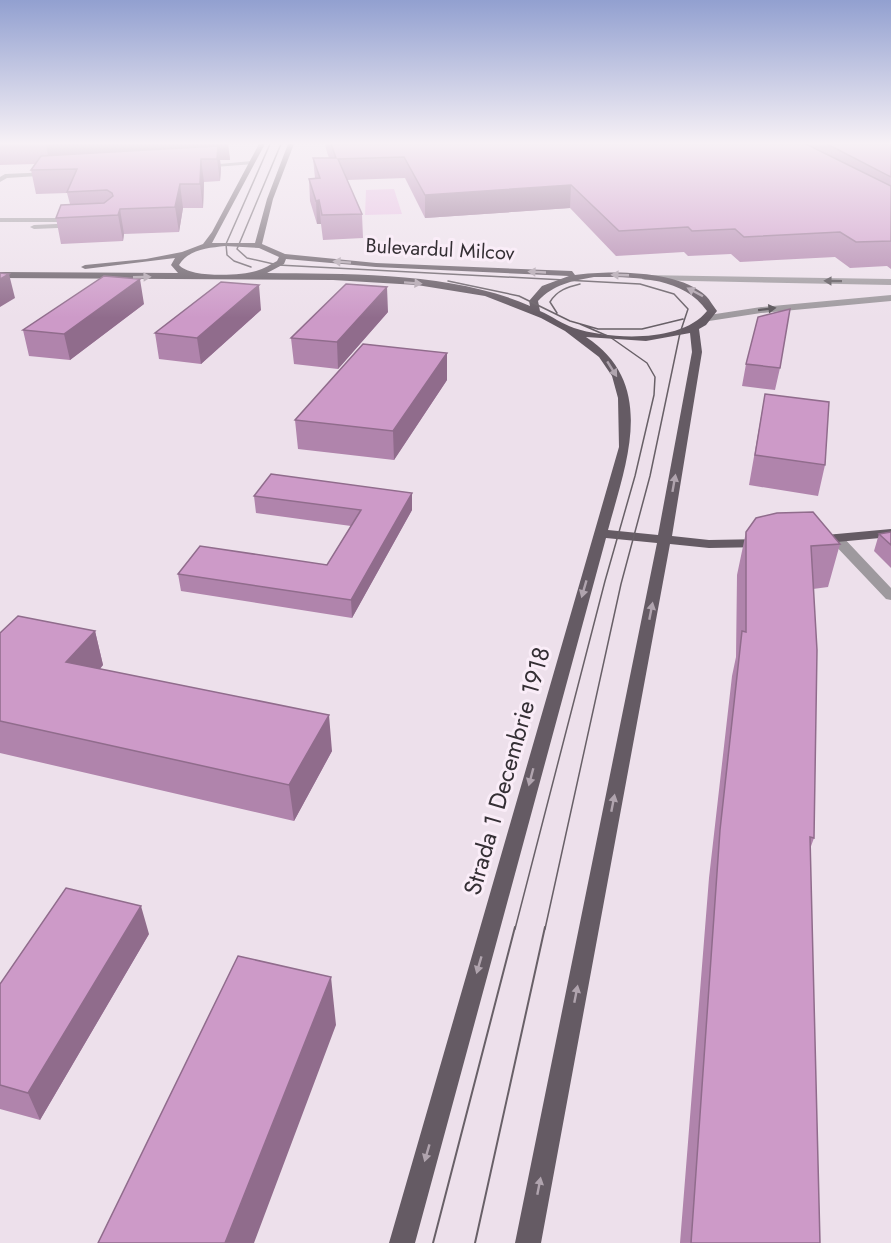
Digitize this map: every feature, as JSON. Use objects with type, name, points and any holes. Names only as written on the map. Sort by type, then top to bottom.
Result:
[{"type":"main road","points":[[205,247],[216,232],[232,202]]},
{"type":"main road","points":[[0,267],[98,267],[183,254],[205,247],[226,244],[258,245],[269,202]]},
{"type":"main road","name":"Bulevardul Milcov","points":[[258,245],[270,248],[283,256],[375,265],[596,275]]},
{"type":"main road","points":[[183,254],[176,260],[175,265],[180,271],[192,275]]},
{"type":"main road","points":[[0,275],[125,277],[192,275],[219,278],[250,275],[278,265],[283,256]]},
{"type":"main road","name":"Bulevardul Milcov","points":[[250,275],[438,285],[475,291],[536,311],[569,330]]},
{"type":"main road","points":[[536,311],[532,301],[542,288],[566,279],[596,275],[644,277],[679,285],[704,297],[712,311],[710,318],[694,329],[659,337],[610,337],[569,330]]},
{"type":"main road","points":[[528,1243],[664,541],[697,352],[694,329]]},
{"type":"main road","name":"Strada 1 Decembrie 1918","points":[[402,1243],[625,447],[627,411],[620,382],[603,355],[569,330]]},
{"type":"main road","points":[[800,541],[891,532]]},
{"type":"main road","points":[[600,533],[709,544],[779,542]]},
{"type":"street","points":[[0,220],[85,223],[34,227]]},
{"type":"street","points":[[644,277],[891,282]]},
{"type":"street","points":[[710,318],[760,310],[891,298]]},
{"type":"street","points":[[836,538],[891,596]]},
{"type":"shaded area","points":[[366,202],[398,202],[402,214],[365,215]]},
{"type":"building","points":[[176,202],[175,207],[120,209],[118,215],[56,218],[61,205]]},
{"type":"building","points":[[319,202],[357,202],[362,214],[322,215]]},
{"type":"building","points":[[589,202],[891,202],[891,241],[856,242],[840,232],[744,237],[735,229],[692,231],[688,227],[619,231]]},
{"type":"building","points":[[0,273],[9,274],[0,279]]},
{"type":"building","points":[[104,276],[140,279],[64,334],[23,330]]},
{"type":"building","points":[[221,282],[259,285],[197,338],[155,333]]},
{"type":"building","points":[[346,284],[387,287],[337,342],[291,338]]},
{"type":"building","points":[[790,309],[780,368],[746,364],[758,317]]},
{"type":"building","points":[[363,344],[447,353],[393,431],[295,420]]},
{"type":"building","points":[[765,394],[829,402],[825,465],[755,455]]},
{"type":"building","points":[[271,474],[412,493],[351,600],[178,574],[200,546],[327,565],[361,510],[254,496]]},
{"type":"building","points":[[813,512],[840,544],[811,546],[817,650],[814,838],[810,837],[820,1243],[691,1243],[720,830],[742,631],[746,632],[746,532],[756,518],[777,513]]},
{"type":"building","points":[[891,532],[891,545],[879,534]]},
{"type":"building","points":[[18,616],[95,631],[66,662],[329,715],[289,785],[0,721],[0,633]]},
{"type":"building","points":[[66,888],[141,906],[28,1093],[0,1085],[0,984]]},
{"type":"building","points":[[238,956],[331,977],[225,1243],[98,1243]]},
{"type":"tram line","points":[[244,202],[226,244],[227,255],[234,261],[251,267]]},
{"type":"tram line","points":[[257,202],[237,249],[247,258],[278,265],[640,284],[674,294],[688,309],[680,333],[650,476],[621,584],[545,929]]},
{"type":"tram line","points":[[448,281],[519,296],[570,321],[598,329],[642,329],[683,319]]},
{"type":"tram line","points":[[557,313],[550,302],[553,298],[563,290],[580,284]]},
{"type":"tram line","points":[[515,929],[605,581],[635,476],[654,395],[655,377],[647,363],[610,337],[580,324]]},
{"type":"tram line","points":[[433,1243],[515,927]]},
{"type":"tram line","points":[[475,1243],[545,927]]}]
